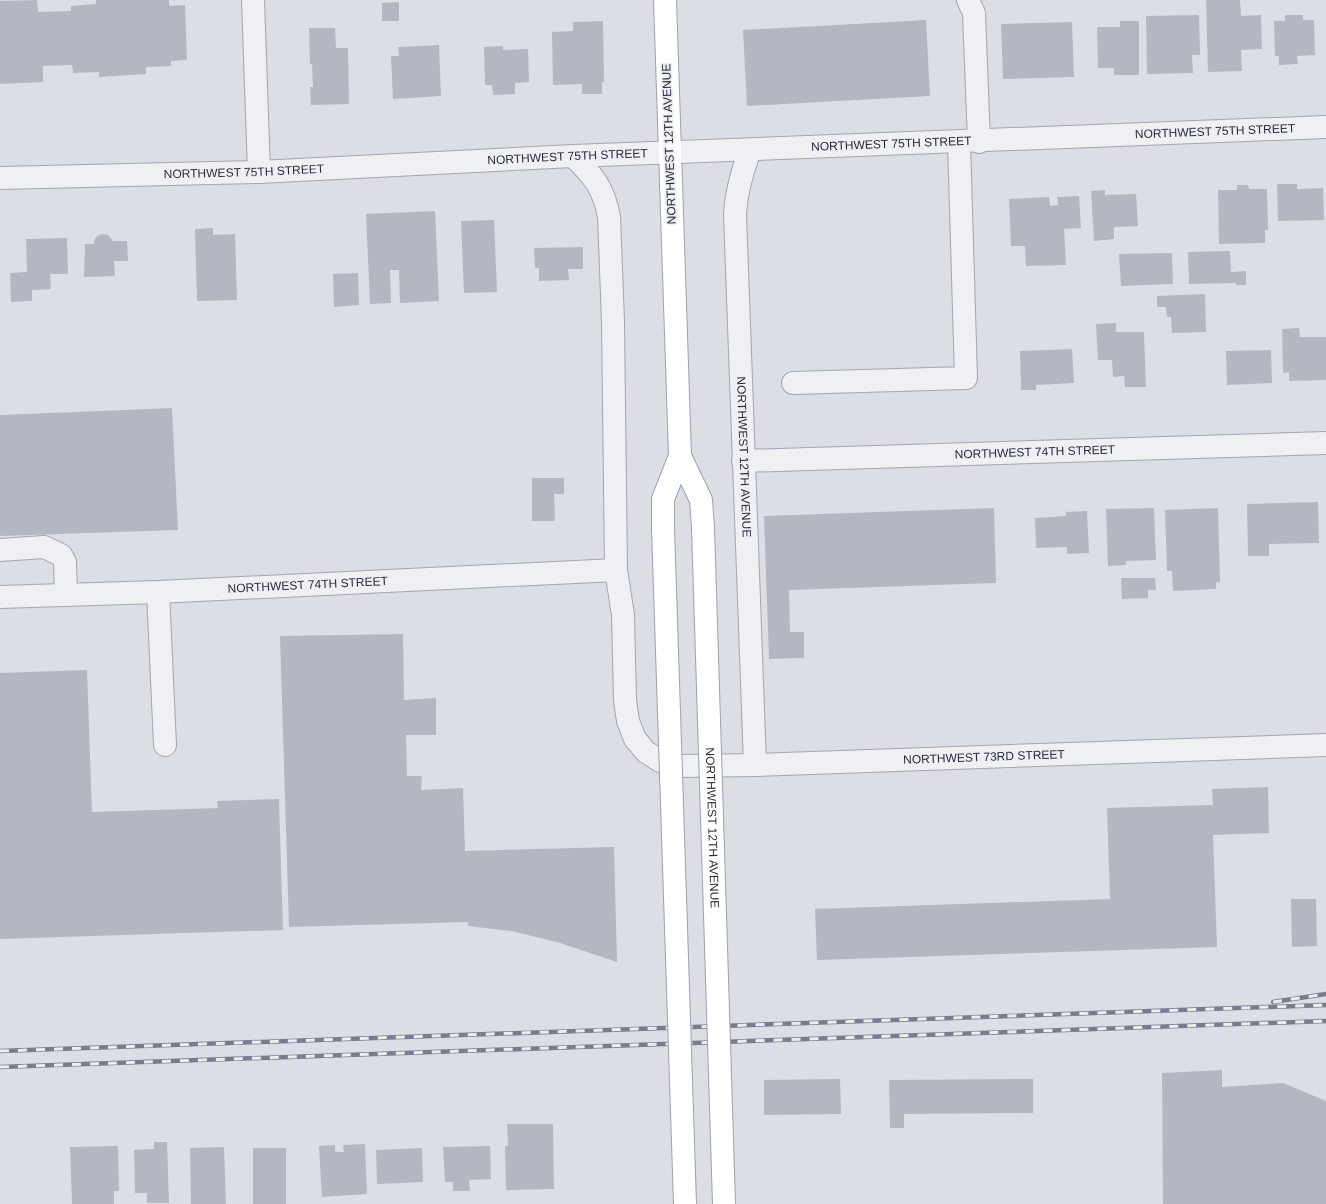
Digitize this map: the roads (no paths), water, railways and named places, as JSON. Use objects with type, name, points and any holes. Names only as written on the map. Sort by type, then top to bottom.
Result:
[{"type":"main road","name":"NORTHWEST 12TH AVENUE","points":[[665,0],[680,456],[663,499],[663,528],[685,1204]]},
{"type":"main road","name":"NORTHWEST 12TH AVENUE","points":[[680,456],[701,500],[703,527],[724,1204]]},
{"type":"street","points":[[253,0],[259,172]]},
{"type":"street","points":[[793,383],[966,378],[969,142],[974,13],[968,0]]},
{"type":"street","name":"NORTHWEST 75TH STREET","points":[[0,178],[259,172],[573,156],[670,154],[1326,127]]},
{"type":"street","name":"NORTHWEST 12TH AVENUE","points":[[750,150],[741,174],[735,215],[755,765]]},
{"type":"street","points":[[573,156],[598,183],[606,202],[609,217],[613,321],[616,570]]},
{"type":"street","name":"NORTHWEST 74TH STREET","points":[[743,461],[1326,443]]},
{"type":"street","points":[[0,550],[44,547],[61,555],[65,562],[66,595]]},
{"type":"street","name":"NORTHWEST 74TH STREET","points":[[0,597],[158,592],[616,570]]},
{"type":"street","name":"NORTHWEST 73RD STREET","points":[[616,570],[623,615],[625,700],[628,721],[635,739],[646,752],[660,762],[678,766],[755,765],[1326,745]]},
{"type":"street","points":[[158,592],[165,745]]},
{"type":"railway","points":[[1273,1002],[1326,994]]},
{"type":"railway","points":[[0,1051],[1326,1005]]},
{"type":"railway","points":[[0,1067],[1326,1021]]}]
